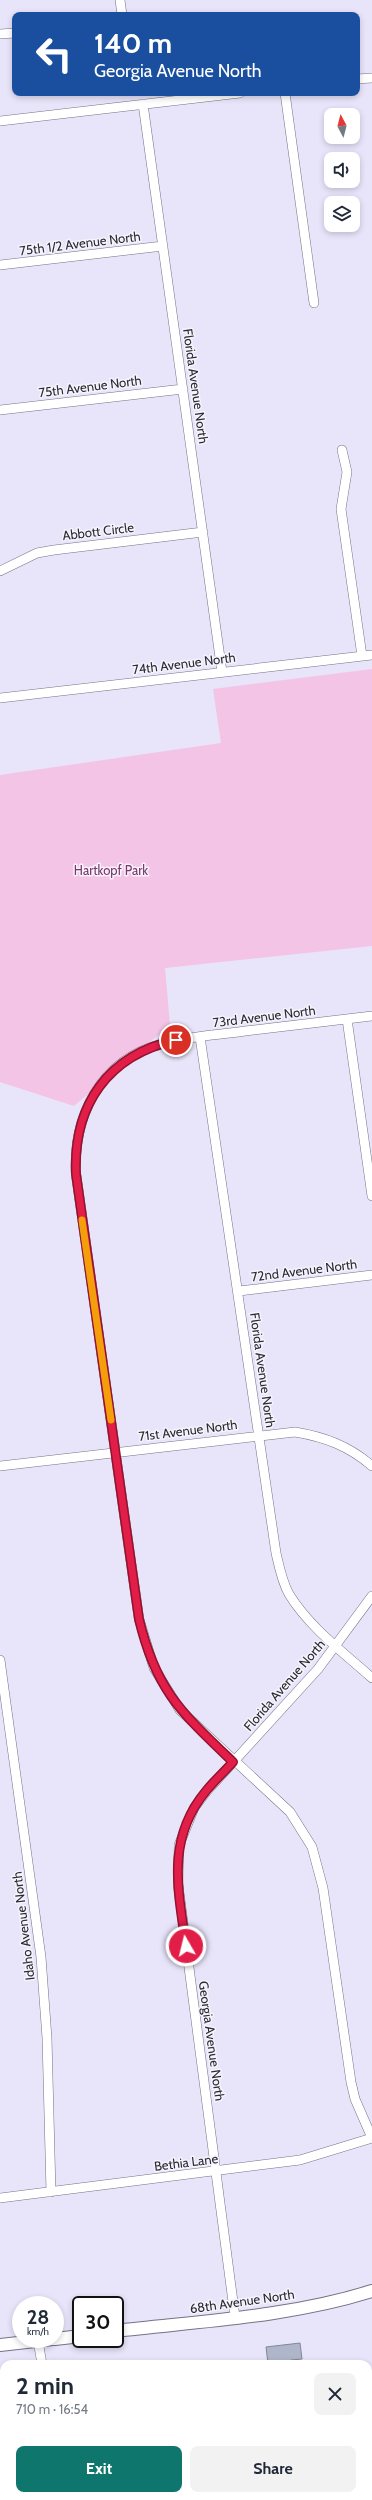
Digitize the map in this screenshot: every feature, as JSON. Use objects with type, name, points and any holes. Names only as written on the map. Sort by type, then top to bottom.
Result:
[{"type":"street","points":[[120,0],[122,12]]},
{"type":"street","points":[[0,34],[12,33]]},
{"type":"street","points":[[360,79],[372,78]]},
{"type":"street","points":[[0,121],[214,96]]},
{"type":"street","points":[[285,96],[314,303]]},
{"type":"street","name":"Florida Avenue North","points":[[143,104],[222,672]]},
{"type":"street","name":"75th 1/2 Avenue North","points":[[0,265],[163,246]]},
{"type":"street","name":"75th Avenue North","points":[[0,410],[183,388]]},
{"type":"street","points":[[342,450],[347,472],[341,509],[362,656]]},
{"type":"street","name":"Abbott Circle","points":[[0,571],[42,552],[203,532]]},
{"type":"street","name":"74th Avenue North","points":[[0,698],[372,655]]},
{"type":"street","name":"73rd Avenue North","points":[[116,1452],[76,1174],[75,1153],[78,1132],[94,1093],[107,1077],[141,1051],[160,1044],[200,1037],[372,1016]]},
{"type":"street","points":[[347,1019],[372,1196]]},
{"type":"street","name":"Florida Avenue North","points":[[200,1037],[260,1435],[276,1553],[281,1574],[289,1593],[300,1610],[336,1645],[318,1670],[233,1762]]},
{"type":"street","name":"72nd Avenue North","points":[[238,1291],[372,1275]]},
{"type":"street","name":"71st Avenue North","points":[[0,1466],[295,1432],[317,1436],[339,1443],[358,1454],[372,1466]]},
{"type":"street","points":[[116,1452],[139,1619],[152,1662],[165,1690],[180,1710],[233,1762],[290,1812],[312,1847],[323,1888],[351,2082],[355,2099],[372,2138]]},
{"type":"street","points":[[372,1596],[336,1645],[372,1678]]},
{"type":"street","name":"Idaho Avenue North","points":[[0,1660],[41,1957],[47,2038],[51,2192]]},
{"type":"street","name":"Georgia Avenue North","points":[[233,1762],[194,1808],[179,1844],[177,1864],[178,1884],[235,2317]]},
{"type":"street","name":"Bethia Lane","points":[[0,2198],[300,2160],[372,2138]]},
{"type":"street","name":"68th Avenue North","points":[[124,2330],[235,2317],[319,2305],[372,2291]]},
{"type":"street","points":[[0,2345],[12,2344]]},
{"type":"street","points":[[39,2348],[41,2360]]},
{"type":"green space","name":"Hartkopf Park","points":[[372,669],[372,946],[165,968],[170,1025],[74,1106],[0,1082],[0,775],[221,743],[213,689]]},
{"type":"building","points":[[300,2343],[302,2359],[268,2360],[266,2347]]},
{"type":"slow traffic","points":[[82,1220],[111,1420]]},
{"type":"route","points":[[176,1040],[141,1051],[123,1062],[107,1077],[94,1093],[85,1112],[78,1132],[75,1153],[76,1174],[139,1619],[145,1644],[154,1668],[165,1690],[180,1710],[233,1762],[194,1808],[185,1826],[179,1844],[177,1864],[178,1884],[186,1946]]}]
